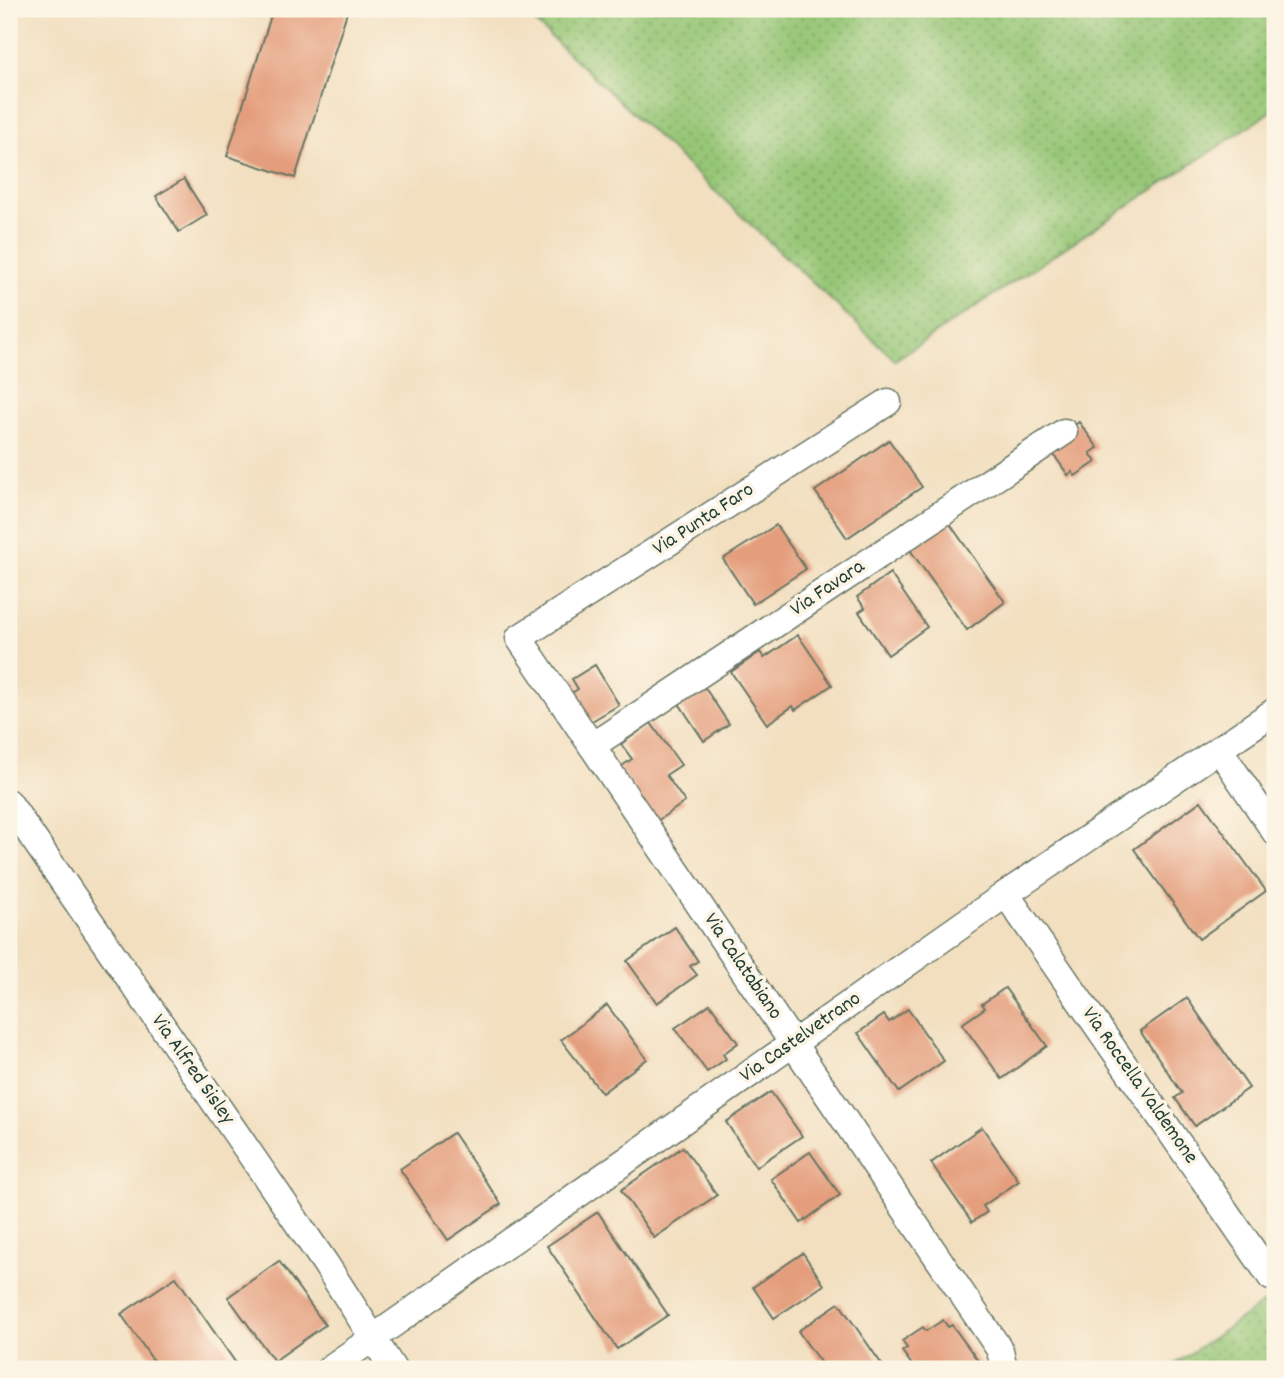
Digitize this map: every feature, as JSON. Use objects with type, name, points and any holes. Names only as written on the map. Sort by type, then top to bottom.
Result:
[{"type":"street","name":"Via Punta Faro","points":[[519,638],[888,402]]},
{"type":"street","name":"Via Favara","points":[[592,746],[1064,432]]},
{"type":"street","name":"Via Calatabiano","points":[[519,638],[1000,1350],[1004,1369]]},
{"type":"street","name":"Via Castelvetrano","points":[[329,1369],[1006,894],[1275,711]]},
{"type":"street","points":[[1219,749],[1275,832]]},
{"type":"street","name":"Via Alfred Sisley","points":[[9,803],[317,1253],[393,1369]]},
{"type":"street","name":"Via Roccella Valdemone","points":[[1006,894],[1271,1278]]},
{"type":"green space","points":[[521,9],[1275,9],[1275,109],[895,360]]},
{"type":"green space","points":[[1275,1295],[1275,1369],[1168,1369]]},
{"type":"building","points":[[273,9],[348,9],[295,178],[227,156]]},
{"type":"building","points":[[184,179],[207,215],[179,232],[156,196]]},
{"type":"building","points":[[1079,422],[1098,448],[1090,453],[1096,462],[1075,476],[1072,472],[1068,475],[1047,445]]},
{"type":"building","points":[[889,440],[922,487],[847,538],[815,491]]},
{"type":"building","points":[[947,520],[1005,602],[967,630],[908,547]]},
{"type":"building","points":[[776,525],[806,569],[753,604],[723,559]]},
{"type":"building","points":[[890,573],[927,627],[888,655],[859,612],[865,608],[857,597]]},
{"type":"building","points":[[798,635],[832,685],[795,710],[793,706],[767,724],[731,672],[760,652],[764,658]]},
{"type":"building","points":[[595,665],[619,705],[585,725],[567,696],[578,689],[572,679]]},
{"type":"building","points":[[703,685],[729,724],[704,741],[678,702]]},
{"type":"building","points":[[651,723],[681,765],[666,775],[685,802],[657,821],[619,768],[632,759],[621,744]]},
{"type":"building","points":[[1201,801],[1266,891],[1199,939],[1134,849]]},
{"type":"building","points":[[675,927],[698,961],[690,966],[697,975],[657,1003],[627,961]]},
{"type":"building","points":[[1005,988],[1047,1046],[1002,1079],[962,1024],[985,1008],[982,1004]]},
{"type":"building","points":[[1187,998],[1249,1088],[1195,1126],[1175,1098],[1182,1093],[1140,1031]]},
{"type":"building","points":[[710,1004],[738,1043],[723,1054],[726,1059],[707,1072],[675,1028]]},
{"type":"building","points":[[607,1005],[647,1059],[602,1093],[561,1040]]},
{"type":"building","points":[[908,1009],[944,1061],[899,1092],[858,1033],[884,1015],[889,1022]]},
{"type":"building","points":[[771,1092],[802,1136],[756,1167],[726,1122]]},
{"type":"building","points":[[982,1127],[1019,1181],[983,1206],[987,1212],[972,1222],[931,1163]]},
{"type":"building","points":[[453,1133],[501,1204],[448,1240],[400,1169]]},
{"type":"building","points":[[683,1147],[717,1195],[654,1238],[621,1190]]},
{"type":"building","points":[[810,1152],[840,1195],[801,1223],[771,1179]]},
{"type":"building","points":[[598,1212],[668,1315],[617,1349],[547,1246]]},
{"type":"building","points":[[803,1253],[824,1285],[774,1318],[753,1287]]},
{"type":"building","points":[[279,1261],[325,1325],[274,1361],[228,1297]]},
{"type":"building","points":[[176,1277],[240,1369],[159,1369],[121,1314]]},
{"type":"building","points":[[839,1303],[885,1369],[825,1369],[798,1331]]},
{"type":"building","points":[[943,1320],[948,1327],[952,1325],[984,1369],[922,1369],[920,1365],[915,1369],[902,1351],[907,1348],[902,1341],[923,1327],[926,1331]]}]
